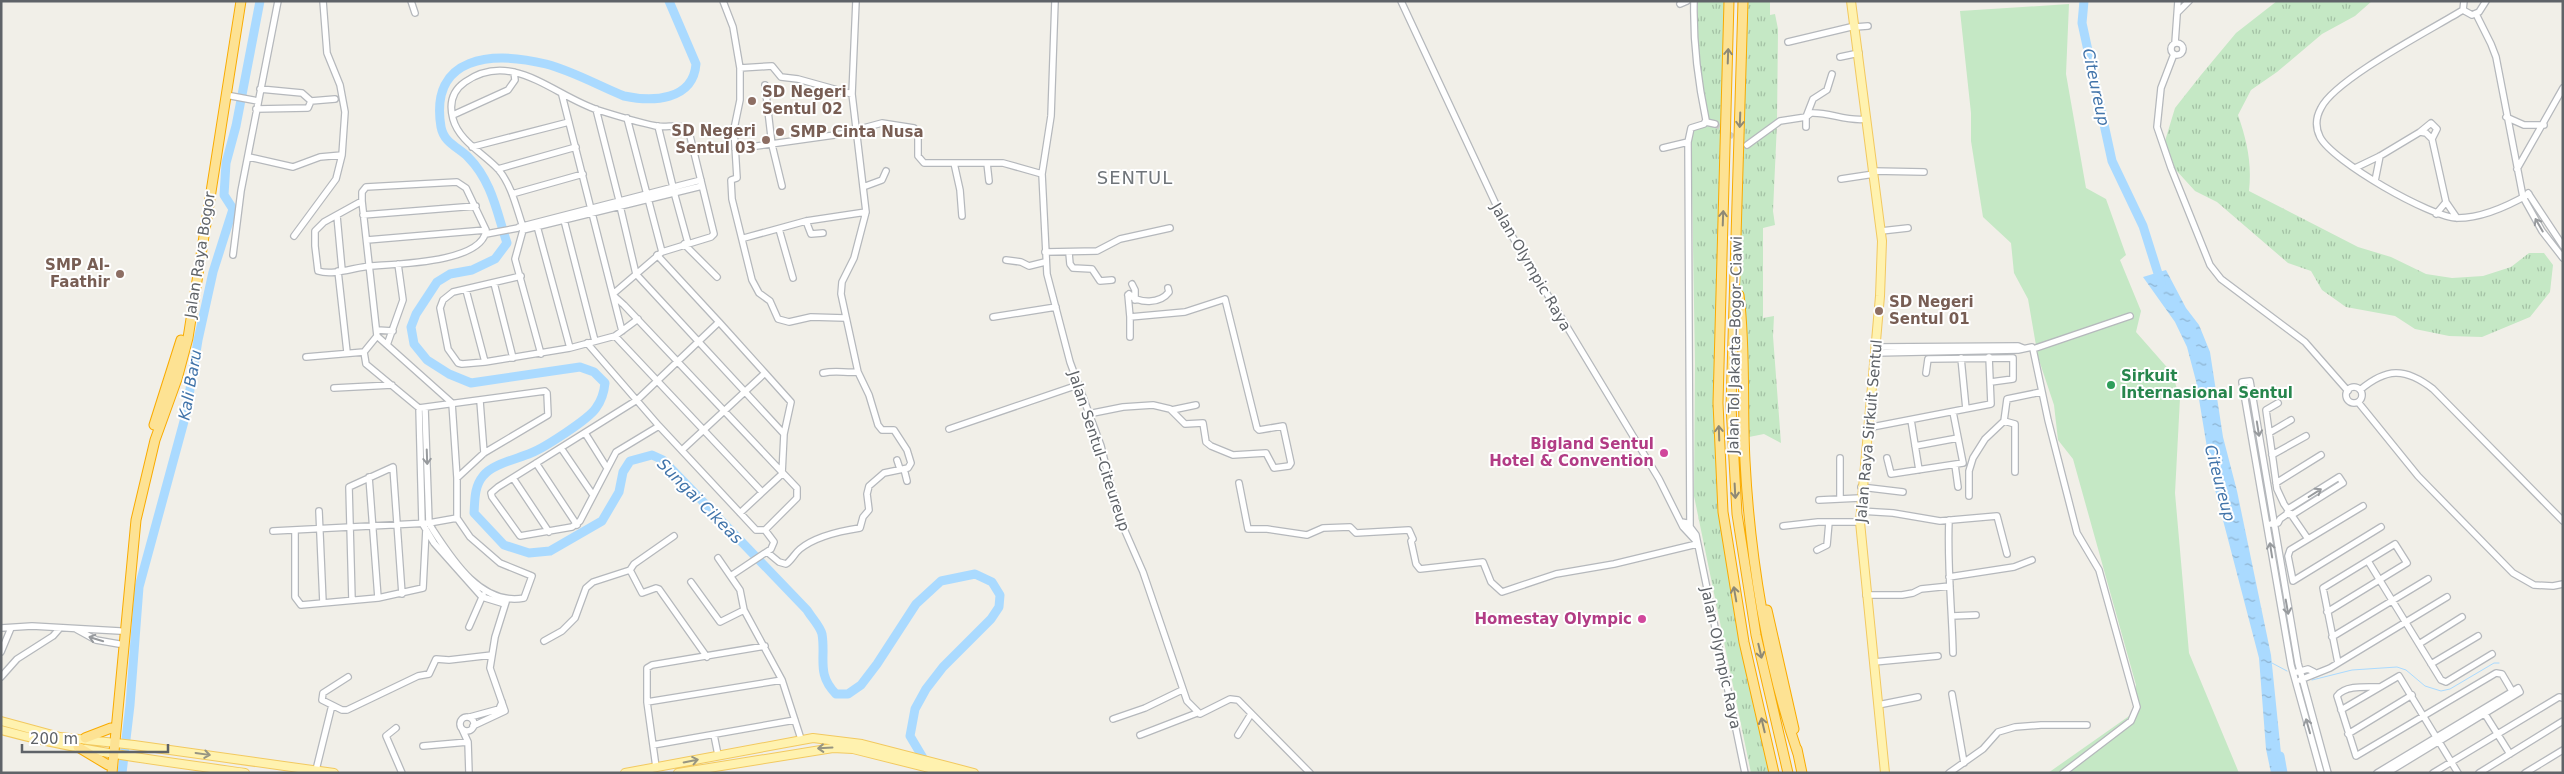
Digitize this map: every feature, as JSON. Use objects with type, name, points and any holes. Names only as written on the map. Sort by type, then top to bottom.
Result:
[{"type":"highway","name":"Jalan Raya Bogor","points":[[109,770],[115,742],[130,519],[149,438],[171,377],[182,339],[235,1]]},
{"type":"highway","name":"Jalan Raya Bogor","points":[[115,742],[111,728],[120,631],[125,607],[136,520],[155,440],[177,379],[188,338],[231,96],[241,1]]},
{"type":"highway","name":"Jalan Tol Jakarta–Bogor–Ciawi","points":[[1729,1],[1718,403],[1722,512],[1744,642],[1773,770]]},
{"type":"highway","name":"Jalan Tol Jakarta–Bogor–Ciawi","points":[[1743,1],[1731,406],[1737,514],[1756,635],[1788,773]]},
{"type":"highway","points":[[1736,267],[1744,335],[1745,464],[1757,573],[1789,701],[1802,773]]},
{"type":"highway","points":[[85,738],[111,728]]},
{"type":"highway","points":[[78,747],[109,770]]},
{"type":"main road","name":"Jalan Raya Sirkuit Sentul","points":[[1851,1],[1881,231],[1881,268],[1860,498],[1860,522],[1885,773]]},
{"type":"main road","points":[[1,721],[60,737],[134,744],[334,773]]},
{"type":"main road","points":[[1,730],[34,739],[113,754],[245,773]]},
{"type":"main road","points":[[626,773],[812,738],[846,741],[949,773]]},
{"type":"main road","points":[[678,773],[826,748],[853,749],[891,755],[974,773]]},
{"type":"main road","points":[[716,756],[723,765]]},
{"type":"main road","points":[[712,767],[716,756]]},
{"type":"street","points":[[232,255],[241,191],[278,1]]},
{"type":"street","points":[[294,236],[336,179],[342,155],[345,112],[340,85],[327,53],[323,1]]},
{"type":"street","points":[[411,1],[415,13]]},
{"type":"street","points":[[723,1],[733,27],[740,68],[740,100],[734,129],[737,178],[731,180],[732,199],[744,238],[752,280],[759,293],[770,301],[778,320],[789,322],[811,317],[845,318]]},
{"type":"street","points":[[766,552],[786,564],[795,553],[810,542],[846,530],[860,528],[863,517],[869,510],[867,488],[884,473],[908,468],[911,463],[908,450],[894,430],[884,431],[879,427],[869,395],[858,372],[845,318],[842,282],[854,258],[866,212],[852,94],[856,1]]},
{"type":"street","name":"Jalan Sentul-Citeureup","points":[[1055,1],[1050,116],[1042,174],[1045,262],[1078,386],[1101,446],[1118,515],[1142,572],[1182,690],[1187,701],[1197,713]]},
{"type":"street","name":"Jalan Olympic Raya","points":[[1401,1],[1506,226],[1659,479],[1683,527],[1696,542]]},
{"type":"street","points":[[1680,4],[1687,1]]},
{"type":"street","points":[[1694,1],[1694,33],[1700,94],[1706,122]]},
{"type":"street","points":[[2178,1],[2175,44],[2171,47],[2174,54],[2161,88],[2157,127],[2171,168],[2210,265],[2221,279],[2305,342],[2348,391],[2347,396],[2350,401],[2358,402],[2418,476],[2513,573],[2534,585],[2553,586],[2563,584]]},
{"type":"street","points":[[2178,12],[2189,1]]},
{"type":"street","points":[[2463,10],[2464,1]]},
{"type":"street","points":[[2479,1],[2480,9]]},
{"type":"street","points":[[2463,10],[2468,15],[2476,14],[2486,1]]},
{"type":"street","points":[[2463,10],[2350,79],[2325,101],[2316,122],[2320,136],[2335,153],[2355,168],[2436,214],[2457,218],[2478,215],[2526,195]]},
{"type":"street","points":[[2476,14],[2496,57],[2506,117],[2523,188],[2542,231],[2563,258]]},
{"type":"street","points":[[1788,42],[1855,26],[1868,26]]},
{"type":"street","points":[[2174,54],[2180,54],[2183,48],[2179,43],[2175,44]]},
{"type":"street","points":[[1840,57],[1859,53]]},
{"type":"street","points":[[740,68],[772,66],[781,77],[798,79],[852,94]]},
{"type":"street","points":[[541,354],[515,254],[521,227],[512,194],[498,169],[472,147],[454,122],[452,100],[454,92],[467,80],[494,71],[514,72],[535,78],[562,95],[596,109],[658,126],[686,128],[690,136],[714,234],[711,237],[686,243],[659,254],[613,295]]},
{"type":"street","points":[[453,115],[508,90],[516,80],[514,72]]},
{"type":"street","points":[[1806,127],[1806,117],[1813,99],[1827,90],[1832,74]]},
{"type":"street","points":[[765,85],[772,145],[782,186]]},
{"type":"street","points":[[2518,169],[2563,88]]},
{"type":"street","points":[[260,89],[302,93],[311,101],[335,99]]},
{"type":"street","points":[[562,95],[622,332]]},
{"type":"street","points":[[231,96],[258,101]]},
{"type":"street","points":[[256,109],[308,108],[311,101]]},
{"type":"street","points":[[596,109],[636,274],[744,393],[784,434]]},
{"type":"street","points":[[1747,146],[1780,121],[1806,117],[1815,113],[1848,120],[1867,119]]},
{"type":"street","points":[[2506,117],[2524,125],[2544,125]]},
{"type":"street","points":[[627,118],[647,196],[659,254],[791,402],[784,434],[782,474],[740,513]]},
{"type":"street","points":[[472,147],[569,122]]},
{"type":"street","points":[[1681,522],[1690,526],[1688,142],[1691,128],[1706,122],[1715,124]]},
{"type":"street","points":[[735,149],[856,131],[882,123],[914,128],[918,134],[918,156],[922,162],[1012,165],[1042,174]]},
{"type":"street","points":[[2355,168],[2380,156],[2420,132],[2431,123],[2437,129],[2432,139]]},
{"type":"street","points":[[658,126],[686,243],[717,277]]},
{"type":"street","points":[[2420,132],[2426,133],[2432,139],[2446,202],[2457,218]]},
{"type":"street","points":[[1663,148],[1688,142]]},
{"type":"street","points":[[498,169],[576,147]]},
{"type":"street","points":[[249,157],[293,167],[320,157],[342,155]]},
{"type":"street","points":[[2375,181],[2380,156]]},
{"type":"street","points":[[954,164],[962,216]]},
{"type":"street","points":[[987,164],[989,181]]},
{"type":"street","points":[[863,187],[879,182],[884,177],[886,170]]},
{"type":"street","points":[[1841,179],[1874,173],[1924,172]]},
{"type":"street","points":[[512,194],[582,174]]},
{"type":"street","points":[[422,408],[429,523],[445,548],[483,595],[522,599],[527,596],[532,576],[500,563],[470,537],[457,518],[457,478],[452,403],[387,345],[377,333],[362,192],[366,187],[456,182],[466,188],[488,232]]},
{"type":"street","points":[[367,240],[510,230],[701,183]]},
{"type":"street","points":[[2526,195],[2563,246]]},
{"type":"street","points":[[362,201],[318,226],[315,231],[315,246],[318,271],[431,262],[450,257],[474,246],[488,232]]},
{"type":"street","points":[[2436,214],[2446,202]]},
{"type":"street","points":[[363,215],[476,206]]},
{"type":"street","points":[[521,227],[537,226],[564,220],[592,210]]},
{"type":"street","points":[[744,238],[806,222],[866,212]]},
{"type":"street","points":[[337,216],[347,352]]},
{"type":"street","points":[[564,220],[595,341]]},
{"type":"street","points":[[806,222],[811,234],[823,233]]},
{"type":"street","points":[[537,226],[570,348]]},
{"type":"street","points":[[1045,252],[1097,251],[1120,240],[1170,228]]},
{"type":"street","points":[[1881,231],[1908,228]]},
{"type":"street","points":[[779,229],[793,278]]},
{"type":"street","points":[[1069,253],[1070,264],[1073,268],[1092,269],[1100,281],[1112,280]]},
{"type":"street","points":[[1006,260],[1024,263],[1029,266],[1045,262]]},
{"type":"street","points":[[387,345],[404,300],[398,264]]},
{"type":"street","points":[[521,276],[448,296],[440,305],[448,349],[452,357],[462,364],[541,354],[615,336],[638,319]]},
{"type":"street","points":[[494,283],[513,358]]},
{"type":"street","points":[[1132,284],[1135,290],[1135,300]]},
{"type":"street","points":[[1130,337],[1128,294],[1135,300],[1142,302],[1164,297],[1168,294],[1168,288]]},
{"type":"street","points":[[466,290],[485,362]]},
{"type":"street","points":[[587,343],[659,426],[756,530],[766,530],[798,495],[797,488],[638,319],[613,295]]},
{"type":"street","points":[[1088,414],[1140,405],[1162,406],[1172,410],[1185,424],[1199,422],[1204,424],[1209,445],[1233,455],[1266,453],[1269,455],[1272,467],[1276,469],[1289,466],[1283,426],[1259,430],[1257,428],[1224,299],[1185,312],[1130,317]]},
{"type":"street","points":[[993,317],[1056,307]]},
{"type":"street","points":[[1875,350],[2018,350],[2032,347],[2034,349],[2130,316]]},
{"type":"street","points":[[616,452],[577,525],[549,532],[520,536],[492,497],[492,491],[637,400],[719,322]]},
{"type":"street","points":[[393,331],[377,333],[364,352],[366,364],[422,408],[545,391],[547,394],[548,415],[484,453],[457,478]]},
{"type":"street","points":[[615,336],[762,492]]},
{"type":"street","points":[[2034,349],[2042,392],[2077,533],[2099,570],[2137,707],[2131,721],[2063,773]]},
{"type":"street","points":[[306,357],[364,352]]},
{"type":"street","points":[[1867,428],[1992,404],[1989,357]]},
{"type":"street","points":[[1926,373],[1928,359],[2010,357],[2014,360],[2013,380],[1991,382]]},
{"type":"street","points":[[1961,358],[1966,409]]},
{"type":"street","points":[[823,373],[837,370],[842,373],[858,372]]},
{"type":"street","points":[[682,450],[766,373]]},
{"type":"street","points":[[2360,390],[2376,377],[2388,373],[2406,374],[2422,381],[2433,389],[2563,522]]},
{"type":"street","points":[[2269,517],[2242,382],[2250,381],[2270,524],[2297,672],[2322,773]]},
{"type":"street","points":[[334,388],[392,385]]},
{"type":"street","points":[[949,429],[1078,386]]},
{"type":"street","points":[[2348,391],[2352,388],[2360,390]]},
{"type":"street","points":[[2358,402],[2362,398],[2360,390]]},
{"type":"street","points":[[1969,496],[1969,471],[1973,458],[1985,440],[2004,421],[2008,399],[2042,392]]},
{"type":"street","points":[[480,401],[484,453]]},
{"type":"street","points":[[2278,403],[2266,410],[2276,483],[2289,513],[2308,539]]},
{"type":"street","points":[[1172,410],[1196,405]]},
{"type":"street","points":[[422,408],[422,523],[434,543],[483,595],[505,604]]},
{"type":"street","points":[[1887,458],[1891,474],[1955,465],[1964,461],[1953,412]]},
{"type":"street","points":[[1911,420],[1919,470]]},
{"type":"street","points":[[2269,433],[2291,420]]},
{"type":"street","points":[[2004,421],[2015,424],[2015,472]]},
{"type":"street","points":[[602,459],[659,426]]},
{"type":"street","points":[[585,433],[607,468]]},
{"type":"street","points":[[2272,455],[2306,436]]},
{"type":"street","points":[[1915,446],[1958,438]]},
{"type":"street","points":[[561,448],[593,495]]},
{"type":"street","points":[[2276,483],[2321,455]]},
{"type":"street","points":[[1840,458],[1840,499]]},
{"type":"street","points":[[897,460],[907,481]]},
{"type":"street","points":[[536,463],[577,525]]},
{"type":"street","points":[[1955,465],[1958,487]]},
{"type":"street","points":[[352,600],[349,486],[394,468],[402,594]]},
{"type":"street","points":[[369,477],[378,598]]},
{"type":"street","points":[[2270,524],[2278,523],[2280,519],[2339,477],[2343,483],[2289,513]]},
{"type":"street","points":[[513,478],[549,532]]},
{"type":"street","points":[[1239,483],[1248,529],[1267,529],[1307,535],[1330,526],[1350,527],[1356,533],[1409,530],[1413,539],[1410,542],[1416,564],[1420,569],[1483,562],[1494,586],[1502,592],[1556,574],[1614,564],[1696,542]]},
{"type":"street","points":[[1861,487],[1903,492]]},
{"type":"street","points":[[1819,500],[1860,498]]},
{"type":"street","points":[[2363,506],[2288,552],[2293,581],[2381,527]]},
{"type":"street","points":[[319,511],[323,603]]},
{"type":"street","points":[[1860,511],[1949,520],[1997,516],[2007,554]]},
{"type":"street","points":[[2269,517],[2277,516],[2280,519]]},
{"type":"street","points":[[272,531],[429,523],[457,518]]},
{"type":"street","points":[[1949,520],[1947,562],[1953,653]]},
{"type":"street","points":[[1817,550],[1827,545],[1830,522]]},
{"type":"street","points":[[1783,526],[1830,522],[1860,522]]},
{"type":"street","name":"Jalan Olympic Raya","points":[[1690,526],[1696,535],[1745,773]]},
{"type":"street","points":[[294,530],[295,597],[300,605],[378,598],[402,594],[424,587],[426,529]]},
{"type":"street","points":[[732,575],[766,552],[774,542],[766,530]]},
{"type":"street","points":[[544,641],[562,631],[574,618],[586,588],[593,582],[630,570],[638,560],[674,536]]},
{"type":"street","points":[[425,547],[434,543]]},
{"type":"street","points":[[2328,612],[2407,563],[2395,544],[2323,588],[2338,663]]},
{"type":"street","points":[[718,558],[732,575],[742,595],[744,610],[782,680],[801,740]]},
{"type":"street","points":[[1949,577],[2014,567],[2032,560]]},
{"type":"street","points":[[2368,561],[2440,680],[2446,682],[2492,654]]},
{"type":"street","points":[[630,570],[642,593],[656,588],[659,589],[707,657]]},
{"type":"street","points":[[2332,637],[2428,578]]},
{"type":"street","points":[[691,582],[720,622],[744,610]]},
{"type":"street","points":[[1866,595],[1913,594],[1921,589],[1950,586]]},
{"type":"street","points":[[469,627],[483,595]]},
{"type":"street","points":[[2299,680],[2311,677],[2314,672],[2338,663],[2447,597]]},
{"type":"street","points":[[462,729],[468,731],[503,714],[505,711],[490,668],[505,604],[509,598]]},
{"type":"street","points":[[1952,616],[1976,615]]},
{"type":"street","points":[[2419,644],[2462,617]]},
{"type":"street","points":[[1,628],[74,628],[120,631]]},
{"type":"street","points":[[1,652],[4,636],[11,628]]},
{"type":"street","points":[[1,677],[17,659],[52,636],[60,628]]},
{"type":"street","points":[[74,628],[96,640],[119,644]]},
{"type":"street","points":[[2431,664],[2478,636]]},
{"type":"street","points":[[656,767],[647,702],[647,668],[652,665],[765,646]]},
{"type":"street","points":[[348,676],[323,692],[322,699],[342,710],[347,710],[418,676],[429,674],[437,658],[449,660],[492,655]]},
{"type":"street","points":[[1874,662],[1938,656]]},
{"type":"street","points":[[2297,672],[2308,669],[2314,672]]},
{"type":"street","points":[[2377,773],[2483,712],[2512,691],[2502,674],[2496,673],[2359,756],[2354,753],[2338,693],[2359,688],[2379,687]]},
{"type":"street","points":[[2341,710],[2400,676],[2458,773]]},
{"type":"street","points":[[647,702],[782,680]]},
{"type":"street","points":[[2299,680],[2328,773]]},
{"type":"street","points":[[1113,719],[1145,708],[1182,690]]},
{"type":"street","points":[[1952,694],[1964,763]]},
{"type":"street","points":[[2348,734],[2412,695]]},
{"type":"street","points":[[2433,773],[2560,696],[2563,698]]},
{"type":"street","points":[[1878,705],[1918,697]]},
{"type":"street","points":[[1140,735],[1197,713],[1203,714],[1224,701],[1234,699],[1310,773]]},
{"type":"street","points":[[468,742],[460,724],[461,719],[499,708],[502,702]]},
{"type":"street","points":[[316,771],[332,705]]},
{"type":"street","points":[[2483,712],[2510,754]]},
{"type":"street","points":[[1238,735],[1251,714]]},
{"type":"street","points":[[469,773],[468,742],[474,721],[470,717]]},
{"type":"street","points":[[653,745],[795,720]]},
{"type":"street","points":[[2480,773],[2563,721]]},
{"type":"street","points":[[1949,773],[1983,749],[1994,735],[2004,730],[2041,725],[2087,725]]},
{"type":"street","points":[[396,728],[386,736],[402,773]]},
{"type":"street","points":[[714,735],[716,756]]},
{"type":"street","points":[[2387,773],[2438,739]]},
{"type":"street","points":[[423,746],[468,742]]},
{"type":"street","points":[[2525,773],[2563,750]]},
{"type":"green space","points":[[1698,1],[1729,1],[1718,403],[1723,511],[1772,773],[1751,773],[1694,496],[1695,363],[1691,127],[1704,124],[1696,52]]},
{"type":"green space","points":[[1743,1],[1770,1],[1770,15],[1775,14],[1778,29],[1777,123],[1773,211],[1775,225],[1763,228],[1763,318],[1774,316],[1773,336],[1781,443],[1764,434],[1744,438],[1736,267]]},
{"type":"green space","points":[[2277,1],[2372,1],[2355,16],[2322,34],[2277,72],[2251,90],[2238,115],[2248,152],[2250,171],[2249,191],[2358,247],[2391,257],[2426,274],[2452,278],[2483,276],[2511,267],[2529,253],[2544,253],[2553,265],[2550,292],[2530,317],[2482,337],[2449,336],[2415,329],[2395,316],[2346,307],[2322,290],[2311,271],[2288,263],[2217,202],[2195,191],[2175,169],[2165,141],[2175,108],[2236,33]]},
{"type":"green space","name":"Sirkuit Internasional Sentul","points":[[2069,4],[2066,74],[2086,188],[2106,199],[2126,255],[2120,260],[2141,311],[2136,332],[2172,373],[2180,398],[2175,493],[2189,653],[2239,773],[2048,773],[2132,714],[2136,685],[2073,459],[2058,440],[2054,405],[2038,357],[2028,299],[2014,273],[2011,243],[1983,217],[1971,141],[1971,113],[1960,11]]},
{"type":"water","points":[[2166,270],[2186,308],[2199,325],[2210,352],[2223,437],[2237,491],[2271,655],[2283,773],[2271,773],[2266,749],[2259,658],[2212,478],[2196,381],[2187,347],[2175,322],[2143,277]]},
{"type":"waterway","name":"Kali Baru","points":[[122,773],[130,705],[139,587],[186,414],[198,340],[213,272],[233,209],[224,195],[226,163],[236,126],[260,1]]},
{"type":"waterway","name":"Sungai Cikeas","points":[[669,1],[696,64],[693,76],[687,85],[679,92],[669,96],[647,99],[624,96],[556,67],[526,60],[506,58],[486,59],[469,64],[455,72],[445,85],[440,103],[441,127],[448,141],[468,157],[483,176],[493,198],[507,243],[495,259],[472,270],[450,274],[437,282],[416,314],[411,327],[414,344],[427,360],[449,374],[471,383],[580,367],[594,372],[605,383],[600,402],[585,419],[537,450],[492,468],[480,480],[474,513],[504,545],[529,553],[550,551],[602,521],[619,492],[623,472],[630,461],[652,455],[663,460],[807,610],[821,631],[824,673],[826,680],[836,694],[848,694],[861,685],[916,604],[941,581],[975,574],[992,582],[1000,595],[999,607],[991,619],[943,667],[926,689],[915,709],[910,736],[932,773]]},
{"type":"waterway","name":"Citeureup","points":[[2084,1],[2082,23],[2112,161],[2143,226],[2161,283]]},
{"type":"waterway","points":[[2272,663],[2287,671]]},
{"type":"waterway","points":[[2312,680],[2352,670],[2397,667],[2406,670],[2425,686],[2441,691],[2450,689],[2494,663],[2499,663]]},
{"type":"waterway","name":"Citeureup","points":[[2280,756],[2283,773]]},
{"type":"tunnel","points":[[1715,124],[1741,142]]},
{"type":"place","name":"SD Negeri Sentul 02","points":[[752,101]]},
{"type":"place","name":"SMP Cinta Nusa","points":[[780,132]]},
{"type":"place","name":"SD Negeri Sentul 03","points":[[766,140]]},
{"type":"place","name":"SMP Al- Faathir","points":[[120,274]]},
{"type":"place","name":"SD Negeri Sentul 01","points":[[1879,311]]},
{"type":"place","name":"Sirkuit Internasional Sentul","points":[[2111,385]]},
{"type":"place","name":"Bigland Sentul Hotel & Convention","points":[[1664,453]]},
{"type":"place","name":"Homestay Olympic","points":[[1642,619]]},
{"type":"district","name":"SENTUL","points":[[1135,177]]}]
